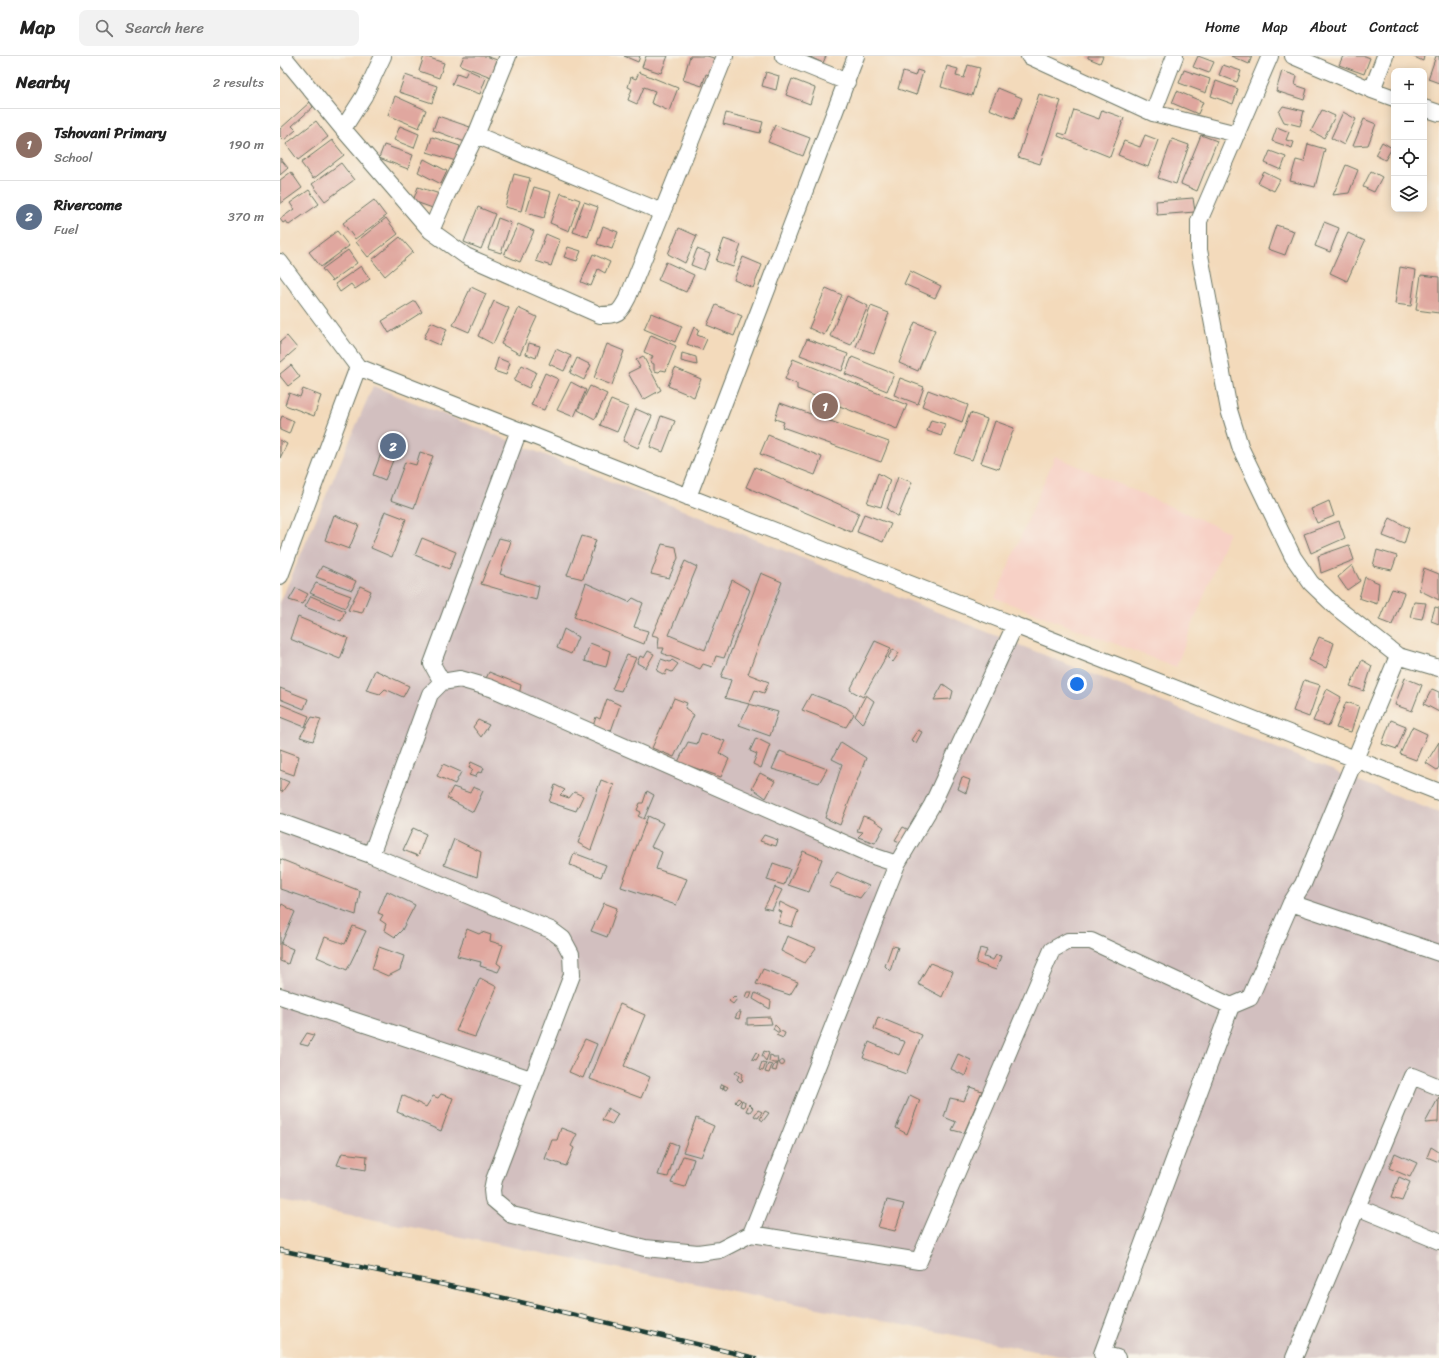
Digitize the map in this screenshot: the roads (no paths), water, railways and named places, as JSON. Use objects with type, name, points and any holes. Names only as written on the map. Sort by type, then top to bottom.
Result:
[{"type":"street","points":[[283,56],[343,129],[431,231],[466,256],[600,315],[614,315],[621,309],[628,297],[725,56]]},
{"type":"street","points":[[343,129],[364,96],[383,56]]},
{"type":"street","points":[[431,231],[446,196],[476,135],[508,56]]},
{"type":"street","points":[[783,56],[847,82]]},
{"type":"street","points":[[688,497],[856,56]]},
{"type":"street","points":[[1029,56],[1153,114],[1237,134]]},
{"type":"street","points":[[1153,114],[1175,56]]},
{"type":"street","points":[[1270,56],[1199,221],[1199,250],[1229,410],[1241,449],[1293,557],[1311,583],[1337,608],[1398,656],[1439,668]]},
{"type":"street","points":[[1293,56],[1391,97]]},
{"type":"street","points":[[1372,90],[1385,56]]},
{"type":"street","points":[[1427,109],[1439,113]]},
{"type":"street","points":[[476,135],[662,212]]},
{"type":"street","points":[[280,262],[358,367],[1292,735],[1356,758],[1439,792]]},
{"type":"street","points":[[280,576],[358,367]]},
{"type":"street","points":[[442,682],[432,664],[519,430]]},
{"type":"street","points":[[751,1234],[897,864],[932,805],[1015,626]]},
{"type":"street","points":[[1117,1358],[1102,1354],[1231,1006],[1250,998],[1291,903],[1303,884],[1398,656]]},
{"type":"street","points":[[370,855],[430,694],[442,682],[460,679],[491,688],[876,857],[897,864]]},
{"type":"street","points":[[280,822],[370,855],[551,930],[563,939],[571,954],[572,975],[494,1180],[492,1190],[493,1199],[512,1215],[645,1248],[698,1253],[720,1250],[751,1234],[919,1261],[1052,950],[1068,941],[1091,941],[1231,1006]]},
{"type":"street","points":[[1291,903],[1439,953]]},
{"type":"street","points":[[280,996],[532,1079]]},
{"type":"street","points":[[1294,1358],[1412,1076],[1439,1087]]},
{"type":"street","points":[[1357,1207],[1439,1241]]},
{"type":"railway","points":[[280,1250],[487,1294],[755,1358]]},
{"type":"place","name":"Tshovani Primary","points":[[825,406]]},
{"type":"place","name":"Rivercome","points":[[393,446]]}]
